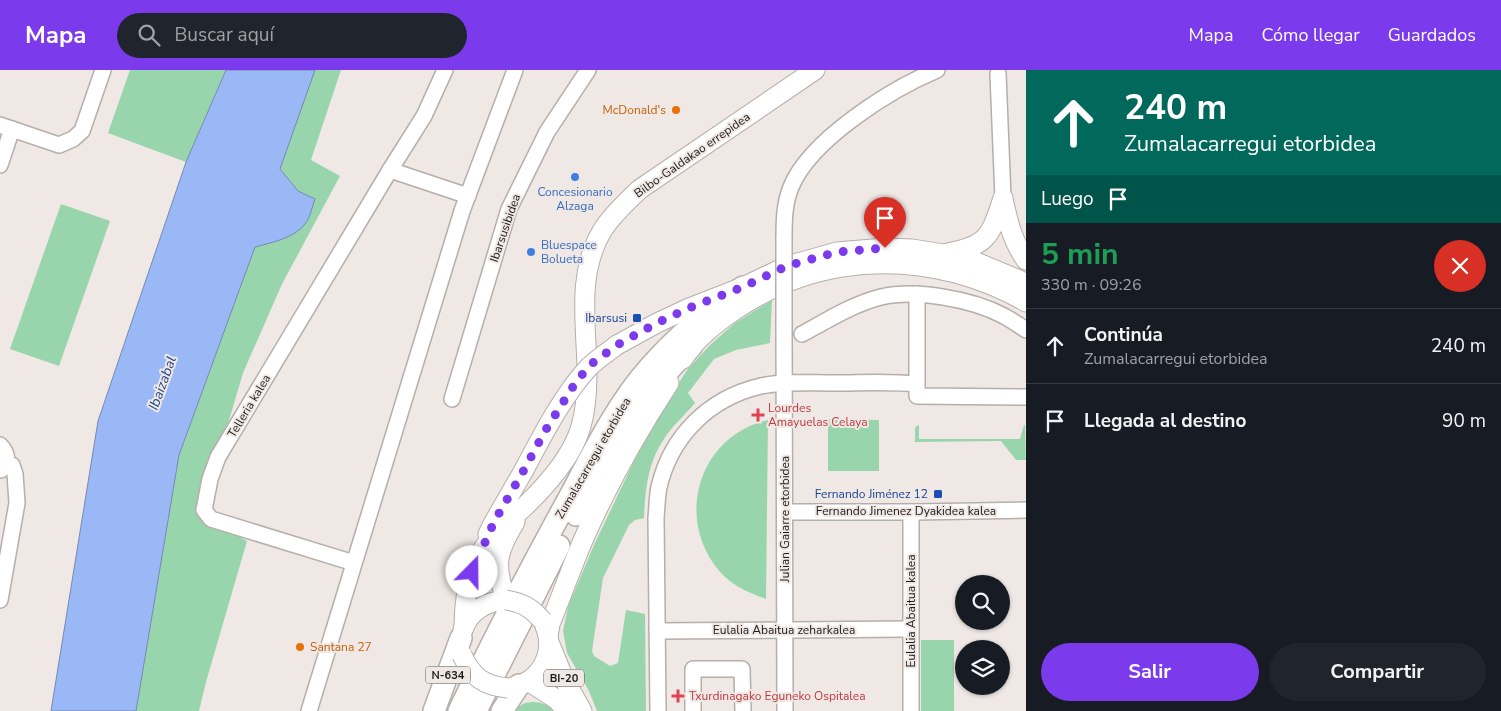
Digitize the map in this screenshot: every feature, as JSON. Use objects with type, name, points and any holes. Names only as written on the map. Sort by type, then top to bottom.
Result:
[{"type":"highway","name":"Zumalacarregui etorbidea","points":[[476,711],[494,657],[524,580],[605,432],[648,369],[672,343],[713,307],[743,287]]},
{"type":"highway","name":"Zumalacarregui etorbidea","points":[[459,711],[494,657],[611,453],[659,379],[691,347]]},
{"type":"highway","name":"N-634","points":[[434,711],[462,640]]},
{"type":"highway","points":[[502,711],[519,685]]},
{"type":"main road","name":"Bilbo-Galdakao errepidea","points":[[462,640],[464,612],[470,579],[476,561],[492,536],[523,508],[554,475],[575,442],[581,426],[587,390],[585,282],[594,246],[603,230],[627,201],[640,189],[815,70]]},
{"type":"main road","points":[[943,254],[966,250],[977,244],[989,233],[1002,198]]},
{"type":"main road","points":[[1002,198],[1014,241],[1026,260]]},
{"type":"main road","name":"Zumalacarregui etorbidea","points":[[743,287],[787,266],[837,252],[885,248],[912,249],[976,262],[1026,284]]},
{"type":"main road","name":"Zumalacarregui etorbidea","points":[[691,347],[722,320],[751,300],[793,280],[848,266],[885,263],[910,264],[940,269],[979,280],[1012,293],[1026,302]]},
{"type":"main road","points":[[476,561],[494,522],[545,431],[576,382],[590,365],[617,345],[673,315],[743,287]]},
{"type":"main road","points":[[547,633],[532,609],[518,602],[506,600],[491,602],[481,607],[469,618],[462,640],[468,668],[481,681],[495,687],[519,685],[535,676],[544,664],[548,655],[547,633],[588,529],[637,435],[691,347]]},
{"type":"main road","name":"Bilbo-Galdakao errepidea","points":[[506,600],[498,574],[498,560],[504,540],[523,508]]},
{"type":"main road","name":"BI-20","points":[[547,633],[564,679],[582,711]]},
{"type":"main road","name":"BI-20","points":[[519,685],[556,699],[567,711]]},
{"type":"street","points":[[0,165],[6,127],[60,145],[73,139],[82,131],[103,70]]},
{"type":"street","name":"Telleria kalea","points":[[354,563],[211,519],[204,510],[210,479],[218,457],[424,116],[444,70]]},
{"type":"street","name":"Ibarsusibidea","points":[[452,399],[510,209],[547,132],[588,70]]},
{"type":"street","name":"Julian Gaiarre etorbidea","points":[[785,711],[784,222],[789,194],[805,163],[833,135],[862,112],[904,85],[937,70]]},
{"type":"street","points":[[309,711],[468,196],[513,71]]},
{"type":"street","points":[[998,71],[1002,198]]},
{"type":"street","points":[[390,170],[468,196]]},
{"type":"street","points":[[917,294],[917,396],[1026,397]]},
{"type":"street","points":[[802,334],[850,308],[882,297],[917,294],[966,301],[1003,315],[1026,330]]},
{"type":"street","points":[[658,711],[656,518],[658,489],[666,462],[677,442],[697,419],[723,400],[760,386],[899,382],[916,384]]},
{"type":"street","points":[[0,445],[6,452],[3,467],[12,465],[15,474],[17,503],[0,600]]},
{"type":"street","name":"Fernando Jimenez Dyakidea kalea","points":[[785,512],[1026,510]]},
{"type":"street","name":"Eulalia Abaitua kalea","points":[[910,711],[911,512]]},
{"type":"street","name":"Eulalia Abaitua zeharkalea","points":[[657,623],[786,630],[910,629]]},
{"type":"street","points":[[693,711],[693,670],[742,669],[743,711]]},
{"type":"green space","points":[[130,70],[226,70],[186,162],[108,133]]},
{"type":"green space","points":[[314,70],[341,70],[311,160],[340,176],[282,284],[243,373],[216,464],[196,505],[195,513],[247,541],[199,711],[136,711],[179,455],[255,247],[278,240],[315,199],[298,191],[280,169]]},
{"type":"green space","points":[[61,204],[110,221],[59,366],[10,349]]},
{"type":"green space","points":[[772,300],[770,343],[736,350],[714,359],[688,393],[695,403],[667,434],[654,457],[645,497],[644,518],[635,520],[629,525],[603,578],[592,651],[594,656],[610,666],[618,663],[626,610],[645,614],[646,711],[597,711],[589,691],[567,653],[563,631],[568,607],[594,545],[647,434],[687,370],[710,345],[735,323]]},
{"type":"green space","points":[[828,419],[879,420],[879,471],[828,471]]},
{"type":"green space","points":[[768,420],[766,599],[730,581],[720,572],[706,551],[698,528],[697,505],[700,482],[710,461],[724,443],[744,429]]},
{"type":"green space","points":[[918,425],[919,439],[1020,439],[1025,425],[1026,460],[1016,460],[1001,441],[915,442],[915,428]]},
{"type":"green space","points":[[921,640],[954,640],[954,711],[921,711]]},
{"type":"green space","points":[[525,703],[545,704],[555,711],[511,711]]},
{"type":"water","name":"Ibaizabal","points":[[226,70],[315,70],[280,169],[298,191],[315,199],[308,219],[301,229],[282,239],[255,247],[179,455],[136,711],[51,711],[98,421],[186,162]]},
{"type":"place","name":"McDonald's","points":[[676,110]]},
{"type":"place","name":"Concesionario Alzaga","points":[[575,177]]},
{"type":"place","name":"Bluespace Bolueta","points":[[531,252]]},
{"type":"place","name":"Ibarsusi","points":[[637,318]]},
{"type":"place","name":"Lourdes Amayuelas Celaya","points":[[758,415]]},
{"type":"place","name":"Fernando Jiménez 12","points":[[938,494]]},
{"type":"place","name":"Santana 27","points":[[300,647]]},
{"type":"place","name":"Txurdinagako Eguneko Ospitalea","points":[[678,696]]},
{"type":"route","points":[[472,572],[494,522],[545,431],[576,382],[590,365],[617,345],[657,323],[743,287],[787,266],[837,252],[854,249],[885,248]]}]
